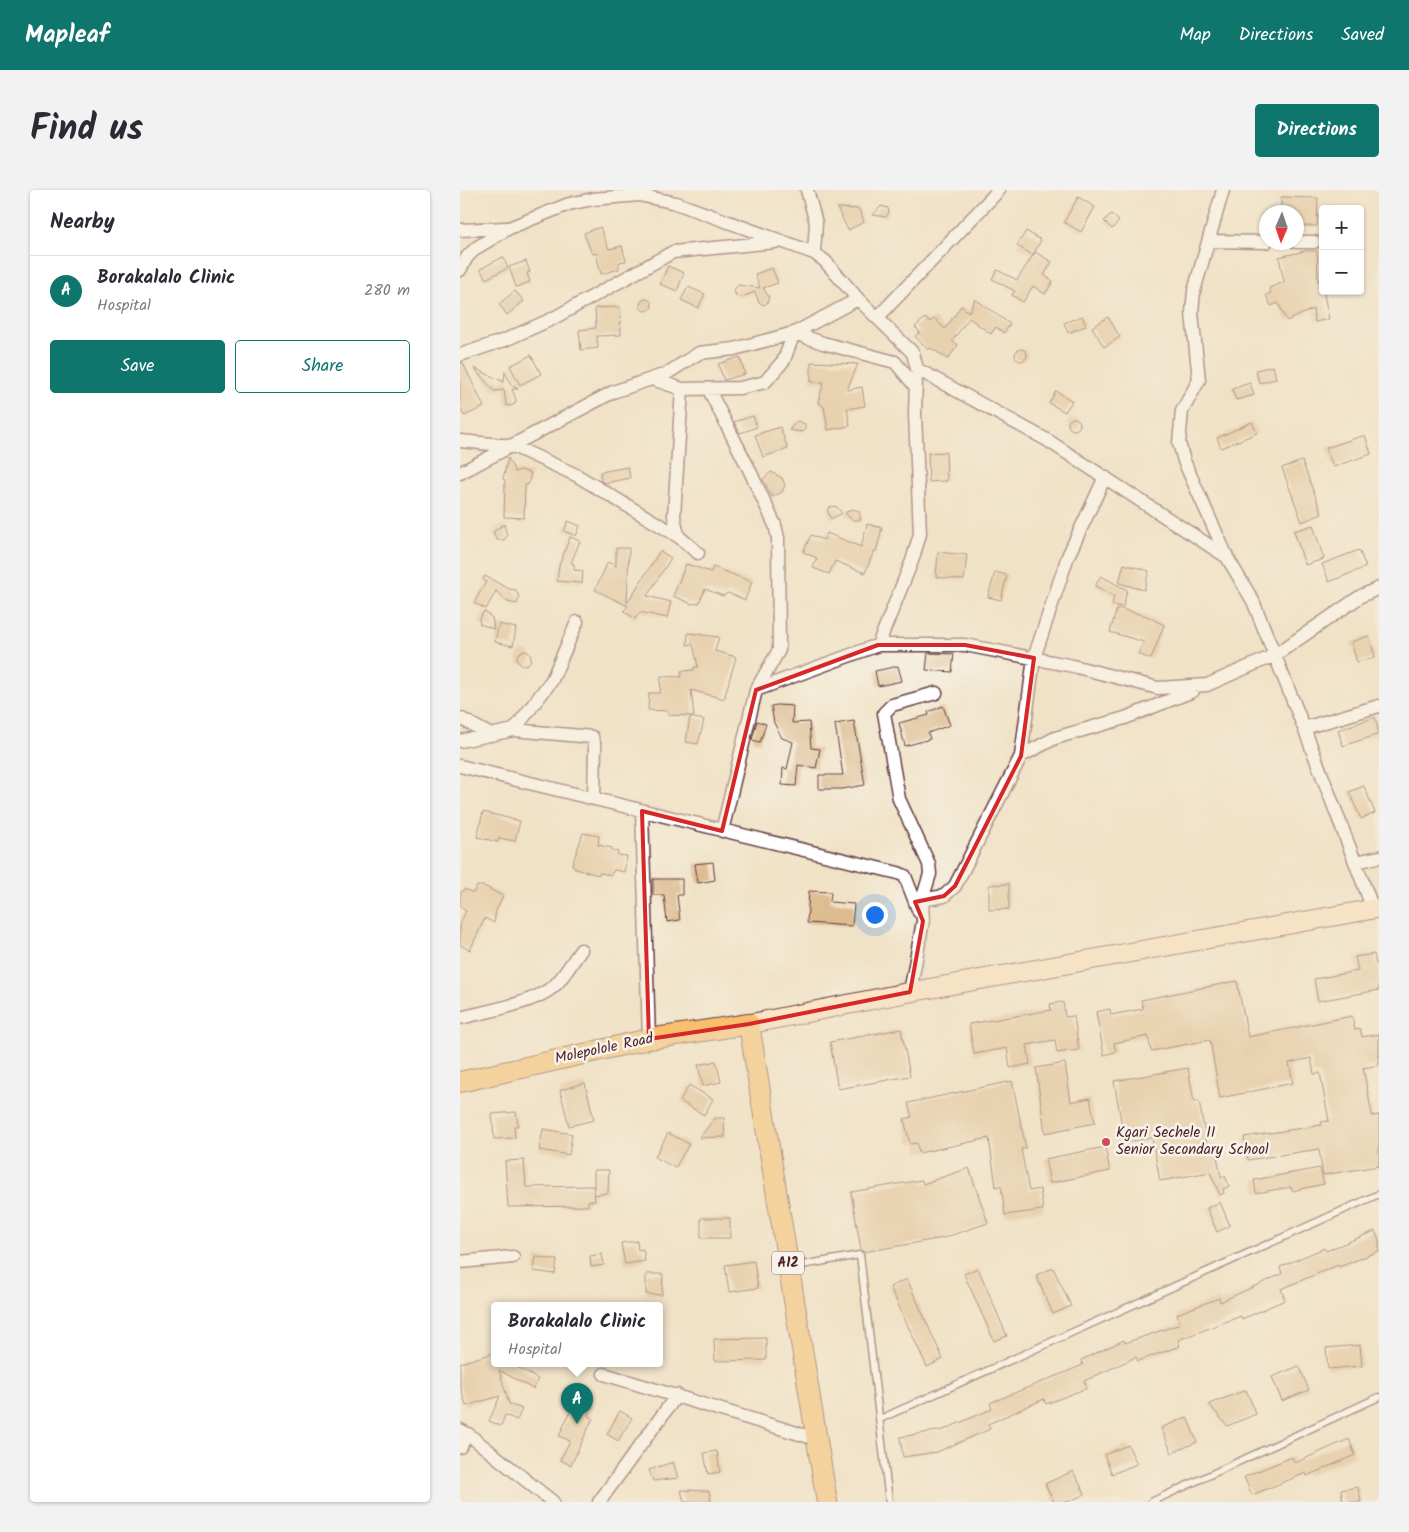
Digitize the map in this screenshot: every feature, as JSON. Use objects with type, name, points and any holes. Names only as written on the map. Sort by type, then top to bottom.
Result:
[{"type":"main road","name":"Molepolole Road","points":[[460,1082],[649,1039],[749,1024]]},
{"type":"main road","name":"A12","points":[[749,1024],[827,1502]]},
{"type":"street","points":[[807,190],[816,223],[814,252]]},
{"type":"street","points":[[877,318],[999,190]]},
{"type":"street","points":[[749,1024],[910,992],[1376,908],[1253,601],[1227,556],[1184,461],[1180,443],[1182,411],[1199,380],[1192,302],[1223,190]]},
{"type":"street","points":[[460,270],[467,257],[476,248],[509,228],[569,204],[641,192],[814,252],[825,261],[858,299],[913,353],[917,369],[920,534],[912,560],[878,645]]},
{"type":"street","points":[[460,230],[509,228]]},
{"type":"street","points":[[460,354],[505,340],[552,319],[673,252],[711,246],[780,241]]},
{"type":"street","points":[[1209,241],[1259,242]]},
{"type":"street","points":[[1304,242],[1314,242]]},
{"type":"street","points":[[460,473],[613,392],[666,374],[699,353],[734,349],[794,333],[858,299]]},
{"type":"street","points":[[794,333],[823,343],[895,362],[916,386]]},
{"type":"street","points":[[652,379],[682,389],[709,390],[740,388],[765,382],[784,360],[794,333]]},
{"type":"street","points":[[917,369],[1047,440],[1227,556]]},
{"type":"street","points":[[678,536],[674,516],[682,389]]},
{"type":"street","points":[[709,390],[775,525],[778,538],[779,650],[756,690],[722,830]]},
{"type":"street","points":[[460,441],[513,446],[576,475],[678,536],[698,553]]},
{"type":"street","points":[[922,900],[944,896],[955,886],[1021,756],[1034,658],[1068,556],[1105,477]]},
{"type":"street","points":[[1021,756],[1055,738],[1125,718],[1275,655],[1361,596],[1379,588]]},
{"type":"street","points":[[514,730],[552,680],[577,622]]},
{"type":"street","points":[[756,690],[878,645],[965,646],[1034,658],[1158,688],[1207,685]]},
{"type":"street","points":[[910,992],[923,921],[922,900],[927,884],[929,864],[899,799],[884,713],[892,705],[936,692]]},
{"type":"street","points":[[1304,728],[1379,706]]},
{"type":"street","points":[[460,718],[491,735]]},
{"type":"street","points":[[460,741],[514,730],[592,737],[595,746],[594,799]]},
{"type":"street","points":[[460,766],[905,876],[927,884]]},
{"type":"street","points":[[642,811],[649,1039]]},
{"type":"street","points":[[1356,862],[1379,857]]},
{"type":"street","points":[[905,876],[923,921]]},
{"type":"street","points":[[460,1018],[535,998],[550,990],[558,983],[581,950]]},
{"type":"street","points":[[460,1262],[513,1257]]},
{"type":"street","points":[[604,1374],[816,1439]]},
{"type":"street","points":[[599,1502],[677,1395]]},
{"type":"street","points":[[460,1447],[464,1432],[553,1502]]},
{"type":"lane","points":[[880,1419],[1379,1194]]},
{"type":"lane","points":[[789,1267],[860,1255],[889,1502]]},
{"type":"lane","points":[[1151,1502],[1379,1397]]},
{"type":"highlighted area","points":[[878,645],[965,645],[1034,658],[1021,756],[955,886],[944,896],[915,902],[923,921],[910,992],[749,1024],[649,1039],[642,811],[722,831],[756,690]]},
{"type":"building","points":[[1078,197],[1095,207],[1081,232],[1064,222]]},
{"type":"building","points":[[1281,197],[1318,198],[1317,226],[1304,226],[1304,205],[1281,205]]},
{"type":"building","points":[[881,206],[888,208],[889,212],[886,217],[873,215]]},
{"type":"building","points":[[837,208],[859,209],[864,222],[848,230]]},
{"type":"building","points":[[1111,214],[1119,221],[1112,229],[1104,221]]},
{"type":"building","points":[[600,227],[609,249],[622,246],[626,261],[619,262],[619,269],[601,274],[596,253],[592,254],[584,233]]},
{"type":"building","points":[[1026,231],[1041,240],[1033,255],[1017,246]]},
{"type":"building","points":[[1305,251],[1317,251],[1319,295],[1324,295],[1329,319],[1315,322],[1313,309],[1287,321],[1278,303],[1271,306],[1266,295],[1271,293],[1269,288],[1284,282],[1279,257]]},
{"type":"building","points":[[1035,252],[1052,262],[1044,275],[1053,281],[1045,294],[1033,286],[1023,302],[1012,295],[1015,291],[992,279],[997,270],[1017,280]]},
{"type":"building","points":[[503,257],[508,268],[486,279],[480,269]]},
{"type":"building","points":[[526,261],[530,272],[527,273],[530,282],[516,287],[509,267]]},
{"type":"building","points":[[668,266],[684,273],[677,291],[660,284]]},
{"type":"building","points":[[772,268],[778,283],[763,288],[769,297],[767,303],[764,305],[759,303],[755,292],[742,297],[736,296],[734,290],[738,285],[760,288],[755,274]]},
{"type":"building","points":[[688,287],[705,294],[698,308],[681,300]]},
{"type":"building","points":[[515,291],[524,301],[507,315],[499,304]]},
{"type":"building","points":[[644,299],[648,299],[652,305],[648,311],[644,311],[640,307],[640,303]]},
{"type":"building","points":[[975,299],[1010,324],[1004,333],[996,327],[991,334],[969,318],[952,341],[958,345],[948,359],[931,348],[928,350],[915,336],[920,332],[915,327],[925,318],[930,322],[934,318],[945,329],[961,306],[969,312]]},
{"type":"building","points":[[620,307],[621,335],[597,336],[598,348],[581,350],[579,330],[596,328],[595,308]]},
{"type":"building","points":[[1082,316],[1086,326],[1068,333],[1064,323]]},
{"type":"building","points":[[1108,317],[1120,337],[1104,347],[1092,327]]},
{"type":"building","points":[[1019,349],[1023,349],[1027,355],[1023,361],[1019,361],[1015,357],[1015,353]]},
{"type":"building","points":[[531,355],[541,374],[520,385],[510,366]]},
{"type":"building","points":[[740,357],[745,374],[724,380],[718,364]]},
{"type":"building","points":[[811,362],[858,364],[847,390],[862,387],[865,406],[847,409],[850,426],[828,430],[824,407],[818,402],[824,382],[811,382]]},
{"type":"building","points":[[460,363],[463,363],[484,407],[464,416],[460,408]]},
{"type":"building","points":[[1273,366],[1276,379],[1259,383],[1256,370]]},
{"type":"building","points":[[474,368],[504,382],[505,371],[511,385],[518,389],[512,389],[516,400],[515,404],[506,405],[504,390],[494,391]]},
{"type":"building","points":[[1250,383],[1254,395],[1236,400],[1232,389]]},
{"type":"building","points":[[1056,391],[1072,401],[1065,412],[1049,403]]},
{"type":"building","points":[[753,416],[757,427],[740,433],[734,422]]},
{"type":"building","points":[[1072,418],[1076,418],[1080,424],[1076,430],[1072,430],[1068,426],[1068,422]]},
{"type":"building","points":[[797,421],[805,424],[803,432],[789,430]]},
{"type":"building","points":[[1252,422],[1257,433],[1221,448],[1217,438]]},
{"type":"building","points":[[780,427],[788,449],[763,457],[755,435]]},
{"type":"building","points":[[1365,435],[1371,454],[1333,467],[1326,448]]},
{"type":"building","points":[[946,452],[947,481],[929,482],[928,453]]},
{"type":"building","points":[[508,458],[515,472],[520,470],[531,473],[528,485],[525,485],[524,518],[504,517],[505,480],[503,479]]},
{"type":"building","points":[[1302,461],[1322,514],[1302,522],[1282,468]]},
{"type":"building","points":[[628,467],[630,478],[605,483],[601,481],[600,472]]},
{"type":"building","points":[[771,472],[782,478],[785,485],[782,492],[772,497],[763,479]]},
{"type":"building","points":[[831,506],[837,507],[842,513],[831,519],[827,510]]},
{"type":"building","points":[[852,509],[859,511],[861,520],[852,520],[845,513]]},
{"type":"building","points":[[568,521],[580,526],[576,536],[564,531]]},
{"type":"building","points":[[504,524],[507,536],[504,540],[497,540],[493,532]]},
{"type":"building","points":[[867,524],[882,528],[876,552],[874,551],[865,573],[835,561],[829,574],[813,568],[817,558],[803,552],[811,535],[824,540],[827,533],[861,547]]},
{"type":"building","points":[[1313,525],[1324,559],[1305,565],[1294,531]]},
{"type":"building","points":[[570,537],[580,541],[571,563],[574,564],[574,570],[583,571],[582,583],[557,581],[559,566]]},
{"type":"building","points":[[616,548],[629,548],[627,603],[660,551],[671,558],[647,596],[671,602],[667,618],[640,612],[635,619],[624,611],[628,606],[595,590],[608,562],[616,566]]},
{"type":"building","points":[[1359,550],[1366,567],[1329,582],[1322,564]]},
{"type":"building","points":[[938,552],[967,555],[964,580],[936,577]]},
{"type":"building","points":[[686,564],[711,572],[713,567],[752,582],[745,600],[728,593],[723,596],[705,589],[699,603],[692,604],[673,596]]},
{"type":"building","points":[[1124,564],[1149,571],[1144,590],[1119,583]]},
{"type":"building","points":[[995,572],[1007,575],[1001,600],[988,597]]},
{"type":"building","points":[[485,576],[509,589],[516,590],[519,597],[517,604],[508,602],[496,591],[486,609],[474,603],[486,582],[483,579]]},
{"type":"building","points":[[1101,576],[1127,590],[1123,607],[1112,605],[1114,596],[1095,586]]},
{"type":"building","points":[[1117,608],[1147,616],[1164,625],[1151,659],[1138,654],[1144,642],[1110,632]]},
{"type":"building","points":[[484,611],[492,618],[494,629],[480,624],[479,620]]},
{"type":"building","points":[[499,624],[516,628],[513,646],[495,642]]},
{"type":"building","points":[[688,633],[719,637],[715,651],[736,657],[724,699],[691,690],[694,716],[668,715],[668,711],[648,710],[649,693],[660,693],[661,676],[681,677],[681,671],[694,670],[694,667],[698,667],[693,644],[687,645]]},
{"type":"building","points":[[1369,636],[1375,657],[1357,662],[1351,642]]},
{"type":"building","points":[[524,651],[529,653],[531,658],[529,663],[524,665],[519,663],[517,658],[519,653]]},
{"type":"building","points":[[928,653],[954,654],[952,672],[926,670]]},
{"type":"building","points":[[898,666],[902,681],[878,686],[875,671]]},
{"type":"building","points":[[771,706],[793,706],[792,723],[809,722],[811,748],[820,749],[816,768],[798,765],[796,786],[782,785],[783,768],[787,769],[793,742],[782,738],[774,723]]},
{"type":"building","points":[[943,706],[950,725],[928,733],[930,739],[905,746],[899,723],[929,715],[928,712]]},
{"type":"building","points":[[690,717],[704,720],[698,744],[686,742]]},
{"type":"building","points":[[1375,717],[1379,734],[1343,746],[1338,730]]},
{"type":"building","points":[[757,721],[766,724],[760,742],[752,740]]},
{"type":"building","points":[[854,721],[865,785],[842,789],[819,789],[819,775],[843,775],[835,724]]},
{"type":"building","points":[[1364,786],[1375,813],[1361,819],[1349,792]]},
{"type":"building","points":[[483,812],[520,821],[515,841],[499,838],[498,842],[477,837]]},
{"type":"building","points":[[583,833],[599,836],[598,845],[612,848],[612,850],[618,852],[617,855],[627,856],[624,872],[614,870],[611,875],[600,873],[599,875],[576,869],[572,865]]},
{"type":"building","points":[[713,862],[715,880],[698,883],[695,864]]},
{"type":"building","points":[[653,879],[682,879],[682,895],[677,895],[680,920],[667,922],[664,895],[653,895]]},
{"type":"building","points":[[1009,884],[1009,909],[989,910],[989,885]]},
{"type":"building","points":[[477,886],[484,886],[503,896],[496,911],[494,923],[485,918],[470,950],[460,945],[460,923],[466,911],[460,907],[460,893],[465,889],[473,893]]},
{"type":"building","points":[[809,891],[831,892],[830,902],[854,904],[852,926],[807,923]]},
{"type":"building","points":[[1374,954],[1376,964],[1379,964],[1379,990],[1318,1001],[1314,979],[1358,971],[1355,957]]},
{"type":"building","points":[[1237,981],[1248,1037],[1352,1016],[1355,1030],[1360,1029],[1362,1037],[1379,1034],[1379,1065],[1363,1068],[1372,1116],[1379,1115],[1379,1166],[1323,1175],[1319,1149],[1248,1160],[1244,1137],[1322,1125],[1321,1122],[1329,1121],[1320,1073],[1314,1074],[1311,1058],[1289,1063],[1293,1083],[1220,1098],[1210,1040],[1151,1051],[1148,1036],[1114,1043],[1116,1052],[1104,1055],[1096,1012],[1110,1009],[1111,1015],[1143,1009],[1141,1000]]},
{"type":"building","points":[[1063,1002],[1065,1017],[1074,1016],[1079,1050],[1057,1053],[1055,1040],[1027,1045],[1030,1064],[1010,1068],[1007,1048],[974,1054],[969,1024],[1051,1010],[1050,1004]]},
{"type":"building","points":[[901,1029],[910,1076],[838,1089],[830,1042]]},
{"type":"building","points":[[716,1061],[721,1082],[703,1086],[698,1065]]},
{"type":"building","points":[[1065,1063],[1071,1102],[1090,1098],[1095,1123],[1045,1133],[1036,1068]]},
{"type":"building","points":[[1188,1068],[1194,1102],[1199,1101],[1207,1145],[1215,1144],[1221,1178],[1225,1176],[1229,1186],[1223,1189],[1224,1193],[1220,1195],[1210,1172],[1160,1181],[1152,1138],[1125,1142],[1114,1081]]},
{"type":"building","points":[[1012,1081],[1026,1148],[1021,1149],[1029,1191],[1040,1189],[1043,1210],[1005,1215],[1001,1186],[996,1187],[989,1138],[919,1153],[917,1143],[910,1144],[904,1119],[912,1117],[908,1103]]},
{"type":"building","points":[[585,1083],[594,1120],[569,1126],[560,1090]]},
{"type":"building","points":[[689,1085],[713,1099],[704,1115],[680,1101]]},
{"type":"building","points":[[516,1112],[518,1126],[514,1126],[515,1138],[494,1139],[492,1114]]},
{"type":"building","points":[[715,1118],[724,1118],[725,1137],[699,1138]]},
{"type":"building","points":[[543,1129],[572,1134],[569,1155],[539,1150]]},
{"type":"building","points":[[668,1133],[689,1144],[675,1168],[655,1157]]},
{"type":"building","points":[[1105,1147],[1110,1171],[1050,1183],[1045,1159]]},
{"type":"building","points":[[524,1160],[526,1187],[593,1186],[595,1201],[588,1201],[588,1206],[508,1207],[505,1161]]},
{"type":"building","points":[[969,1168],[988,1223],[943,1238],[864,1252],[861,1250],[851,1192],[922,1180],[923,1184]]},
{"type":"building","points":[[1320,1168],[1324,1184],[1292,1191],[1291,1187],[1256,1193],[1254,1180]]},
{"type":"building","points":[[594,1170],[609,1170],[608,1193],[594,1195]]},
{"type":"building","points":[[1220,1202],[1230,1226],[1217,1232],[1207,1208]]},
{"type":"building","points":[[701,1218],[730,1218],[730,1238],[701,1238]]},
{"type":"building","points":[[1375,1231],[1379,1240],[1379,1251],[1339,1267],[1338,1265],[1281,1289],[1285,1300],[1242,1319],[1241,1316],[1178,1340],[1180,1346],[1138,1361],[1136,1357],[1084,1381],[1087,1388],[1046,1404],[1044,1399],[988,1424],[990,1429],[937,1452],[903,1457],[900,1437],[943,1430],[992,1409],[990,1403],[1083,1365],[1081,1360],[1124,1340],[1125,1343],[1180,1324],[1177,1314],[1219,1298],[1220,1302],[1282,1274],[1280,1267],[1324,1248],[1326,1251]]},
{"type":"building","points":[[637,1241],[638,1250],[643,1249],[645,1261],[625,1264],[621,1243]]},
{"type":"building","points":[[602,1254],[604,1265],[591,1267],[590,1256]]},
{"type":"building","points":[[536,1257],[557,1260],[555,1274],[534,1271]]},
{"type":"building","points":[[754,1261],[758,1288],[729,1292],[725,1265]]},
{"type":"building","points":[[978,1268],[1007,1336],[994,1341],[964,1274]]},
{"type":"building","points":[[1053,1268],[1071,1306],[1053,1314],[1036,1275]]},
{"type":"building","points":[[646,1274],[663,1274],[662,1295],[646,1294]]},
{"type":"building","points":[[907,1279],[943,1359],[927,1367],[890,1287]]},
{"type":"building","points":[[766,1338],[766,1360],[715,1361],[714,1339]]},
{"type":"building","points":[[1360,1345],[1362,1366],[1328,1369],[1326,1348]]},
{"type":"building","points":[[491,1354],[491,1367],[517,1367],[538,1379],[533,1389],[499,1370],[509,1404],[522,1409],[517,1420],[505,1415],[501,1426],[489,1421],[500,1396],[466,1406],[460,1385],[460,1363]]},
{"type":"building","points":[[1299,1366],[1309,1390],[1282,1401],[1272,1377]]},
{"type":"building","points":[[1246,1390],[1256,1414],[1227,1426],[1209,1404]]},
{"type":"building","points":[[576,1399],[592,1406],[588,1416],[593,1418],[571,1465],[560,1460],[570,1441],[559,1436]]},
{"type":"building","points":[[620,1411],[632,1418],[618,1441],[607,1434]]},
{"type":"building","points":[[1187,1417],[1197,1442],[1172,1453],[1161,1428]]},
{"type":"building","points":[[1349,1439],[1355,1455],[1307,1476],[1306,1473],[1252,1495],[1244,1477],[1292,1457],[1295,1463]]},
{"type":"building","points":[[1128,1445],[1137,1464],[1112,1474],[1104,1455]]},
{"type":"building","points":[[717,1451],[720,1472],[708,1474],[704,1453]]},
{"type":"building","points":[[673,1462],[678,1478],[653,1481],[649,1470]]},
{"type":"building","points":[[1073,1471],[1085,1494],[1068,1502],[1054,1502],[1045,1484]]},
{"type":"building","points":[[1358,1487],[1361,1502],[1343,1502],[1341,1490]]},
{"type":"building","points":[[681,1490],[709,1491],[711,1502],[684,1502]]},
{"type":"place","name":"Kgari Sechele II Senior Secondary School","points":[[1106,1142]]},
{"type":"place","name":"Borakalalo Clinic","points":[[577,1424]]}]
